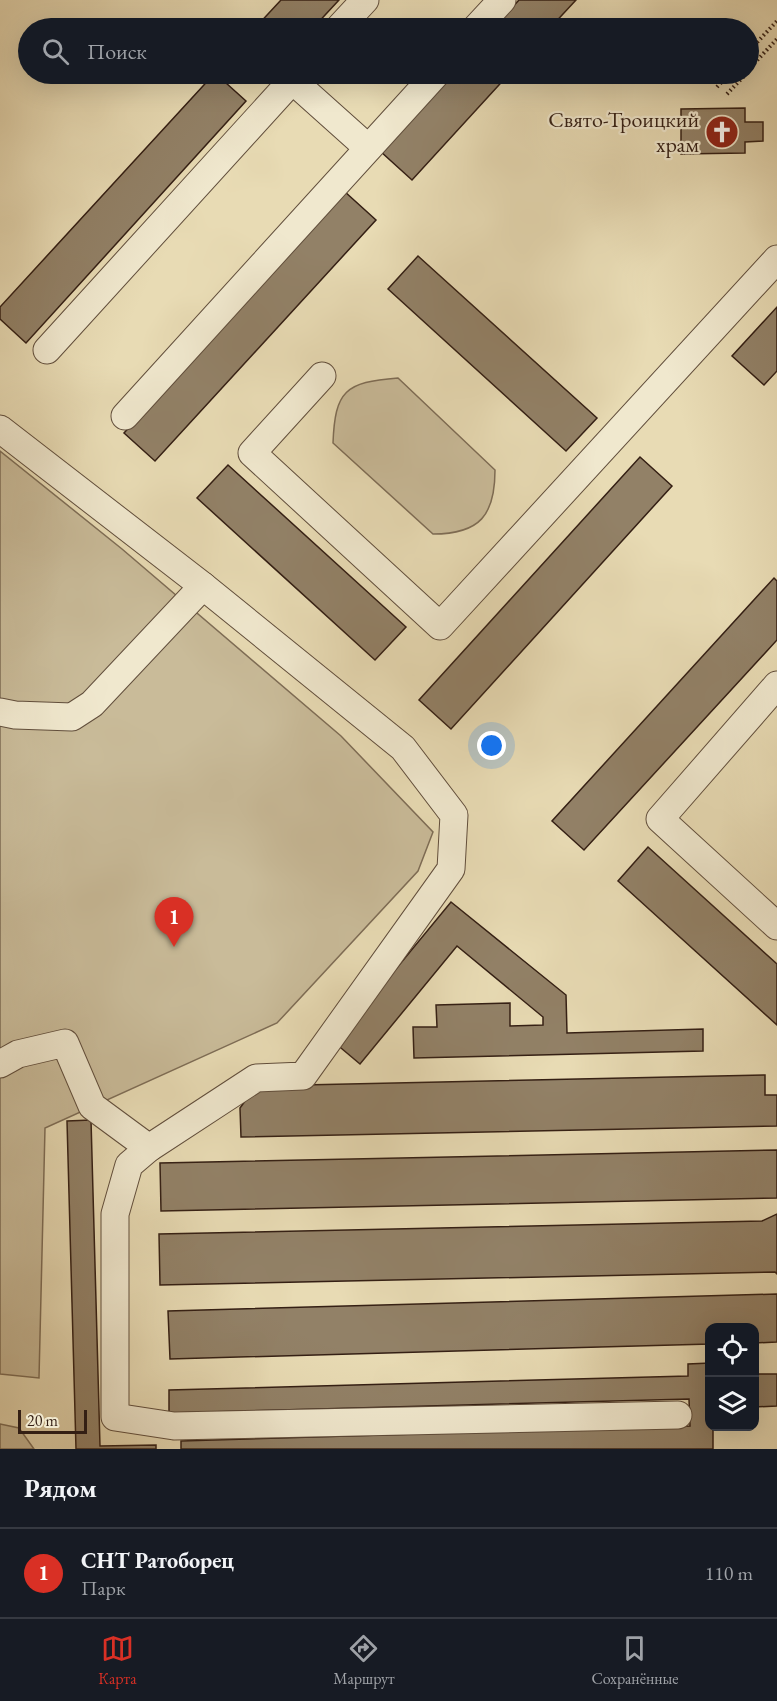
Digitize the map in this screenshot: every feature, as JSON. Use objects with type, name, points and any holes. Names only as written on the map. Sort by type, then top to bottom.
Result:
[{"type":"lane","points":[[348,18],[364,0]]},
{"type":"lane","points":[[485,18],[502,0]]},
{"type":"lane","points":[[47,350],[289,84]]},
{"type":"lane","points":[[302,84],[368,148]]},
{"type":"lane","points":[[125,416],[427,84]]},
{"type":"lane","points":[[322,376],[252,453],[440,626],[777,260]]},
{"type":"lane","points":[[0,429],[203,586],[403,748],[454,815],[451,870],[303,1076],[256,1078],[149,1148],[129,1165],[115,1214],[116,1417],[174,1426],[678,1415]]},
{"type":"lane","points":[[0,712],[72,717],[92,704],[203,586]]},
{"type":"lane","points":[[777,685],[660,819],[777,926]]},
{"type":"lane","points":[[0,1064],[18,1054],[65,1043],[92,1106],[149,1148]]},
{"type":"path","points":[[759,40],[777,21]]},
{"type":"path","points":[[759,59],[777,39]]},
{"type":"path","points":[[717,87],[720,84]]},
{"type":"path","points":[[727,94],[736,84]]},
{"type":"shaded area","points":[[398,378],[495,470],[492,499],[488,510],[473,526],[449,533],[433,534],[333,443],[337,411],[346,392],[366,383]]},
{"type":"shaded area","points":[[0,451],[122,549],[341,736],[433,832],[418,871],[277,1023],[45,1128],[39,1378],[0,1374]]},
{"type":"shaded area","points":[[0,1424],[19,1428],[34,1449],[0,1449]]},
{"type":"building","points":[[281,0],[339,0],[322,18],[264,18]]},
{"type":"building","points":[[519,0],[576,0],[559,18],[502,18]]},
{"type":"building","points":[[205,84],[227,84],[246,101],[26,343],[0,319],[0,307]]},
{"type":"building","points":[[442,84],[500,84],[412,180],[380,151]]},
{"type":"building","name":"Свято-Троицкий храм","points":[[745,108],[745,122],[763,122],[763,141],[745,142],[745,153],[681,154],[681,109]]},
{"type":"building","points":[[344,191],[376,220],[155,461],[124,433]]},
{"type":"building","points":[[418,256],[597,418],[566,451],[388,289]]},
{"type":"building","points":[[777,307],[777,371],[764,385],[732,356]]},
{"type":"building","points":[[640,457],[672,486],[451,729],[419,700]]},
{"type":"building","points":[[228,465],[406,627],[375,660],[197,498]]},
{"type":"building","points":[[774,578],[777,581],[777,640],[584,850],[552,821]]},
{"type":"building","points":[[648,847],[777,964],[777,1025],[618,881]]},
{"type":"building","points":[[451,902],[566,995],[567,1033],[703,1029],[703,1051],[414,1058],[413,1027],[437,1027],[436,1005],[510,1003],[510,1026],[543,1025],[543,1017],[457,946],[360,1064],[335,1043]]},
{"type":"building","points":[[765,1075],[765,1095],[777,1095],[777,1126],[241,1137],[240,1108],[256,1086]]},
{"type":"building","points":[[91,1120],[100,1446],[156,1445],[156,1449],[76,1449],[67,1121]]},
{"type":"building","points":[[777,1150],[777,1198],[161,1211],[160,1163]]},
{"type":"building","points":[[777,1214],[777,1274],[775,1272],[160,1285],[159,1234],[762,1221]]},
{"type":"building","points":[[777,1294],[777,1342],[759,1343],[759,1323],[705,1323],[705,1344],[170,1359],[168,1311]]},
{"type":"building","points":[[705,1363],[705,1431],[713,1431],[713,1449],[181,1449],[181,1441],[690,1426],[689,1399],[169,1413],[169,1390],[688,1376],[688,1364]]},
{"type":"building","points":[[759,1374],[777,1374],[777,1406],[759,1407]]},
{"type":"place","name":"Свято-Троицкий храм","points":[[722,132]]},
{"type":"place","name":"СНТ Ратоборец","points":[[174,947]]}]
